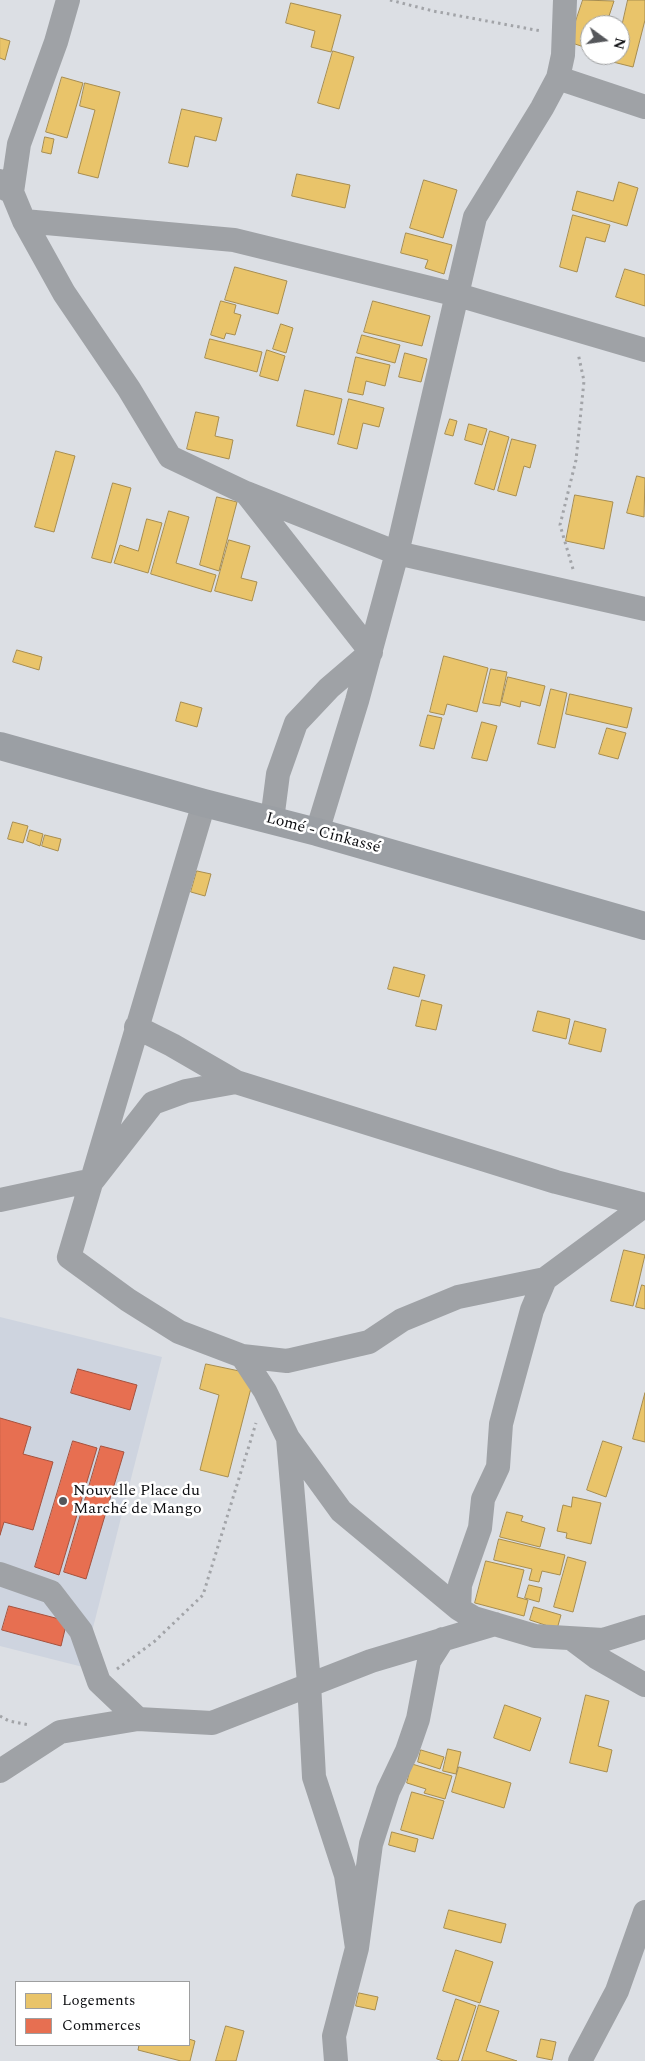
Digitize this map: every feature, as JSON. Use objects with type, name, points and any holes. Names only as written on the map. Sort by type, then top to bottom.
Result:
[{"type":"highway","name":"Lomé - Cinkassé","points":[[0,746],[204,803],[317,832],[645,926]]},
{"type":"street","points":[[68,0],[56,42],[4,186],[64,293],[129,389],[170,457],[246,493],[397,553],[587,598],[645,609]]},
{"type":"street","points":[[317,832],[397,553],[475,217],[542,108],[558,78],[563,55],[564,0]]},
{"type":"street","points":[[558,78],[645,107]]},
{"type":"street","points":[[24,221],[234,240],[458,295],[645,350]]},
{"type":"street","points":[[246,493],[370,652]]},
{"type":"street","points":[[272,820],[278,774],[296,724],[329,688],[370,652]]},
{"type":"street","points":[[204,803],[136,1027],[70,1257],[128,1300],[179,1332],[242,1356],[287,1361],[334,1352],[369,1342],[402,1320],[458,1297],[545,1279],[645,1205]]},
{"type":"street","points":[[136,1027],[172,1045],[236,1082],[556,1182],[645,1205]]},
{"type":"street","points":[[0,1200],[93,1180],[153,1104],[186,1091],[236,1082]]},
{"type":"street","points":[[459,1609],[460,1585],[480,1528],[483,1498],[498,1467],[501,1424],[532,1310],[545,1279]]},
{"type":"street","points":[[242,1356],[265,1391],[288,1438],[341,1511],[459,1609],[474,1618],[535,1636],[604,1640],[645,1627]]},
{"type":"street","points":[[288,1438],[309,1683],[314,1778],[346,1875],[357,1948]]},
{"type":"street","points":[[0,1574],[51,1592],[81,1631],[99,1682],[138,1719]]},
{"type":"street","points":[[0,1771],[60,1732],[138,1719],[212,1723],[309,1683],[371,1661],[495,1624]]},
{"type":"street","points":[[336,2061],[334,2036],[357,1948],[371,1844],[388,1791],[407,1751],[418,1719],[429,1661],[443,1639]]},
{"type":"street","points":[[572,1639],[596,1657],[645,1685]]},
{"type":"street","points":[[580,2061],[617,1991],[645,1912]]},
{"type":"street","points":[[617,1991],[645,1971]]},
{"type":"path","points":[[390,0],[433,11],[564,36]]},
{"type":"path","points":[[574,328],[584,381],[576,460],[560,525],[570,564],[587,598]]},
{"type":"path","points":[[99,1682],[155,1641],[203,1595],[265,1391]]},
{"type":"shaded area","name":"Nouvelle Place du Marché de Mango","points":[[0,1317],[162,1357],[83,1667],[0,1646]]},
{"type":"building: Logements","points":[[583,0],[614,1],[609,15],[580,15],[580,46],[569,42]]},
{"type":"building: Logements","points":[[628,0],[645,0],[645,20],[633,67],[625,65],[630,65],[630,15],[624,15]]},
{"type":"building: Logements","points":[[291,3],[341,15],[331,52],[311,47],[315,31],[286,23]]},
{"type":"building: Logements","points":[[0,38],[10,41],[5,60],[0,58]]},
{"type":"building: Logements","points":[[333,51],[354,57],[339,109],[318,103]]},
{"type":"building: Logements","points":[[62,77],[83,83],[67,138],[46,132]]},
{"type":"building: Logements","points":[[85,83],[120,92],[98,178],[78,173],[95,110],[80,106]]},
{"type":"building: Logements","points":[[182,109],[222,118],[216,141],[195,136],[188,167],[169,163]]},
{"type":"building: Logements","points":[[45,137],[54,139],[51,154],[42,152]]},
{"type":"building: Logements","points":[[297,174],[350,185],[345,208],[292,196]]},
{"type":"building: Logements","points":[[424,180],[457,190],[443,238],[410,228]]},
{"type":"building: Logements","points":[[619,182],[638,188],[627,226],[572,210],[577,191],[613,201]]},
{"type":"building: Logements","points":[[573,215],[610,225],[605,242],[586,237],[577,272],[560,267]]},
{"type":"building: Logements","points":[[406,233],[452,245],[444,274],[425,268],[428,260],[401,253]]},
{"type":"building: Logements","points":[[235,267],[287,281],[278,314],[225,300]]},
{"type":"building: Logements","points":[[625,269],[645,275],[645,306],[616,297]]},
{"type":"building: Logements","points":[[221,301],[236,305],[234,313],[241,315],[235,335],[226,333],[224,339],[211,335]]},
{"type":"building: Logements","points":[[373,301],[430,316],[422,346],[364,332]]},
{"type":"building: Logements","points":[[281,324],[293,328],[286,353],[273,349]]},
{"type":"building: Logements","points":[[362,335],[400,345],[395,363],[357,353]]},
{"type":"building: Logements","points":[[210,339],[262,352],[257,372],[205,358]]},
{"type":"building: Logements","points":[[267,350],[285,356],[278,381],[260,376]]},
{"type":"building: Logements","points":[[405,353],[427,359],[421,382],[399,377]]},
{"type":"building: Logements","points":[[356,357],[390,365],[385,386],[366,381],[363,395],[348,392]]},
{"type":"building: Logements","points":[[305,390],[342,399],[334,435],[297,426]]},
{"type":"building: Logements","points":[[349,399],[384,408],[379,427],[363,423],[357,449],[338,444]]},
{"type":"building: Logements","points":[[196,412],[219,417],[215,436],[233,440],[229,459],[187,449]]},
{"type":"building: Logements","points":[[450,419],[457,421],[453,436],[445,434]]},
{"type":"building: Logements","points":[[469,424],[487,429],[482,445],[465,440]]},
{"type":"building: Logements","points":[[490,431],[509,437],[494,490],[475,484]]},
{"type":"building: Logements","points":[[512,439],[536,445],[530,468],[524,466],[516,496],[498,491]]},
{"type":"building: Logements","points":[[56,451],[75,456],[54,532],[35,527]]},
{"type":"building: Logements","points":[[637,476],[645,478],[644,517],[627,513]]},
{"type":"building: Logements","points":[[113,483],[131,488],[111,563],[92,558]]},
{"type":"building: Logements","points":[[575,495],[613,502],[604,549],[566,541]]},
{"type":"building: Logements","points":[[217,497],[237,502],[219,571],[200,565]]},
{"type":"building: Logements","points":[[169,511],[189,517],[176,563],[216,575],[211,592],[151,574]]},
{"type":"building: Logements","points":[[147,519],[162,523],[148,573],[114,563],[120,545],[138,551]]},
{"type":"building: Logements","points":[[229,540],[250,546],[241,578],[257,582],[252,601],[215,591]]},
{"type":"building: Logements","points":[[17,650],[42,657],[39,670],[13,662]]},
{"type":"building: Logements","points":[[444,656],[488,668],[477,712],[447,704],[444,715],[430,712]]},
{"type":"building: Logements","points":[[491,669],[507,672],[500,706],[483,703]]},
{"type":"building: Logements","points":[[508,677],[545,686],[540,706],[521,701],[520,707],[502,702]]},
{"type":"building: Logements","points":[[551,689],[567,693],[555,748],[538,744]]},
{"type":"building: Logements","points":[[570,694],[632,708],[627,728],[566,714]]},
{"type":"building: Logements","points":[[181,702],[202,708],[197,727],[176,721]]},
{"type":"building: Logements","points":[[428,715],[442,718],[434,749],[420,746]]},
{"type":"building: Logements","points":[[482,722],[497,726],[487,761],[472,758]]},
{"type":"building: Logements","points":[[607,728],[626,733],[618,759],[599,754]]},
{"type":"building: Logements","points":[[13,822],[28,826],[23,843],[8,839]]},
{"type":"building: Logements","points":[[30,830],[43,834],[40,846],[27,841]]},
{"type":"building: Logements","points":[[45,835],[61,839],[58,851],[42,846]]},
{"type":"building: Logements","points":[[197,871],[211,874],[205,896],[191,892]]},
{"type":"building: Logements","points":[[394,967],[425,975],[419,997],[388,989]]},
{"type":"building: Logements","points":[[422,1000],[442,1005],[436,1030],[416,1026]]},
{"type":"building: Logements","points":[[538,1011],[570,1019],[566,1039],[533,1031]]},
{"type":"building: Logements","points":[[575,1021],[606,1029],[601,1052],[569,1044]]},
{"type":"building: Logements","points":[[624,1250],[645,1255],[633,1306],[611,1301]]},
{"type":"building: Logements","points":[[642,1285],[645,1286],[645,1309],[636,1307]]},
{"type":"building: Logements","points":[[206,1364],[244,1372],[251,1388],[228,1477],[200,1470],[219,1395],[200,1389]]},
{"type":"building: Logements","points":[[645,1393],[645,1442],[633,1439]]},
{"type":"building: Logements","points":[[603,1441],[622,1447],[606,1497],[587,1490]]},
{"type":"building: Logements","points":[[573,1497],[601,1503],[591,1544],[566,1538],[567,1533],[557,1531],[563,1505],[571,1507]]},
{"type":"building: Logements","points":[[507,1512],[523,1516],[521,1521],[545,1528],[540,1547],[500,1537]]},
{"type":"building: Logements","points":[[499,1539],[565,1555],[560,1575],[542,1571],[539,1582],[529,1580],[532,1569],[494,1560]]},
{"type":"building: Logements","points":[[568,1557],[586,1562],[573,1612],[554,1607]]},
{"type":"building: Logements","points":[[486,1561],[524,1570],[517,1597],[528,1600],[524,1616],[475,1603]]},
{"type":"building: Logements","points":[[529,1585],[542,1588],[539,1602],[525,1598]]},
{"type":"building: Logements","points":[[534,1607],[561,1615],[557,1629],[530,1620]]},
{"type":"building: Logements","points":[[586,1695],[609,1701],[598,1746],[612,1750],[607,1772],[570,1763]]},
{"type":"building: Logements","points":[[505,1705],[541,1718],[530,1751],[494,1738]]},
{"type":"building: Logements","points":[[448,1749],[461,1752],[456,1774],[443,1771]]},
{"type":"building: Logements","points":[[421,1750],[444,1757],[440,1769],[418,1762]]},
{"type":"building: Logements","points":[[412,1764],[452,1776],[445,1799],[424,1793],[426,1789],[407,1783]]},
{"type":"building: Logements","points":[[459,1767],[511,1783],[504,1808],[452,1792]]},
{"type":"building: Logements","points":[[412,1792],[444,1801],[433,1839],[401,1830]]},
{"type":"building: Logements","points":[[392,1832],[418,1839],[415,1852],[389,1845]]},
{"type":"building: Logements","points":[[449,1910],[506,1924],[501,1943],[444,1928]]},
{"type":"building: Logements","points":[[456,1950],[493,1962],[480,2003],[443,1991]]},
{"type":"building: Logements","points":[[359,1993],[378,1997],[375,2010],[356,2006]]},
{"type":"building: Logements","points":[[456,1999],[476,2006],[458,2061],[443,2061],[437,2059]]},
{"type":"building: Logements","points":[[479,2005],[499,2011],[486,2051],[517,2061],[462,2061]]},
{"type":"building: Logements","points":[[226,2026],[244,2031],[236,2061],[216,2061]]},
{"type":"building: Logements","points":[[190,2039],[195,2041],[190,2061],[181,2061],[138,2050],[139,2046],[190,2046]]},
{"type":"building: Logements","points":[[541,2039],[556,2042],[552,2060],[537,2057]]},
{"type":"building: Commerces","points":[[78,1369],[137,1385],[130,1410],[71,1393]]},
{"type":"building: Commerces","points":[[0,1418],[31,1427],[23,1454],[53,1462],[33,1530],[4,1522],[0,1535]]},
{"type":"building: Commerces","points":[[73,1441],[97,1448],[59,1575],[35,1567]]},
{"type":"building: Commerces","points":[[101,1446],[124,1452],[86,1579],[64,1572]]},
{"type":"building: Commerces","points":[[9,1606],[67,1621],[61,1646],[2,1630]]},
{"type":"place","name":"Nouvelle Place du Marché de Mango","points":[[63,1501]]}]
